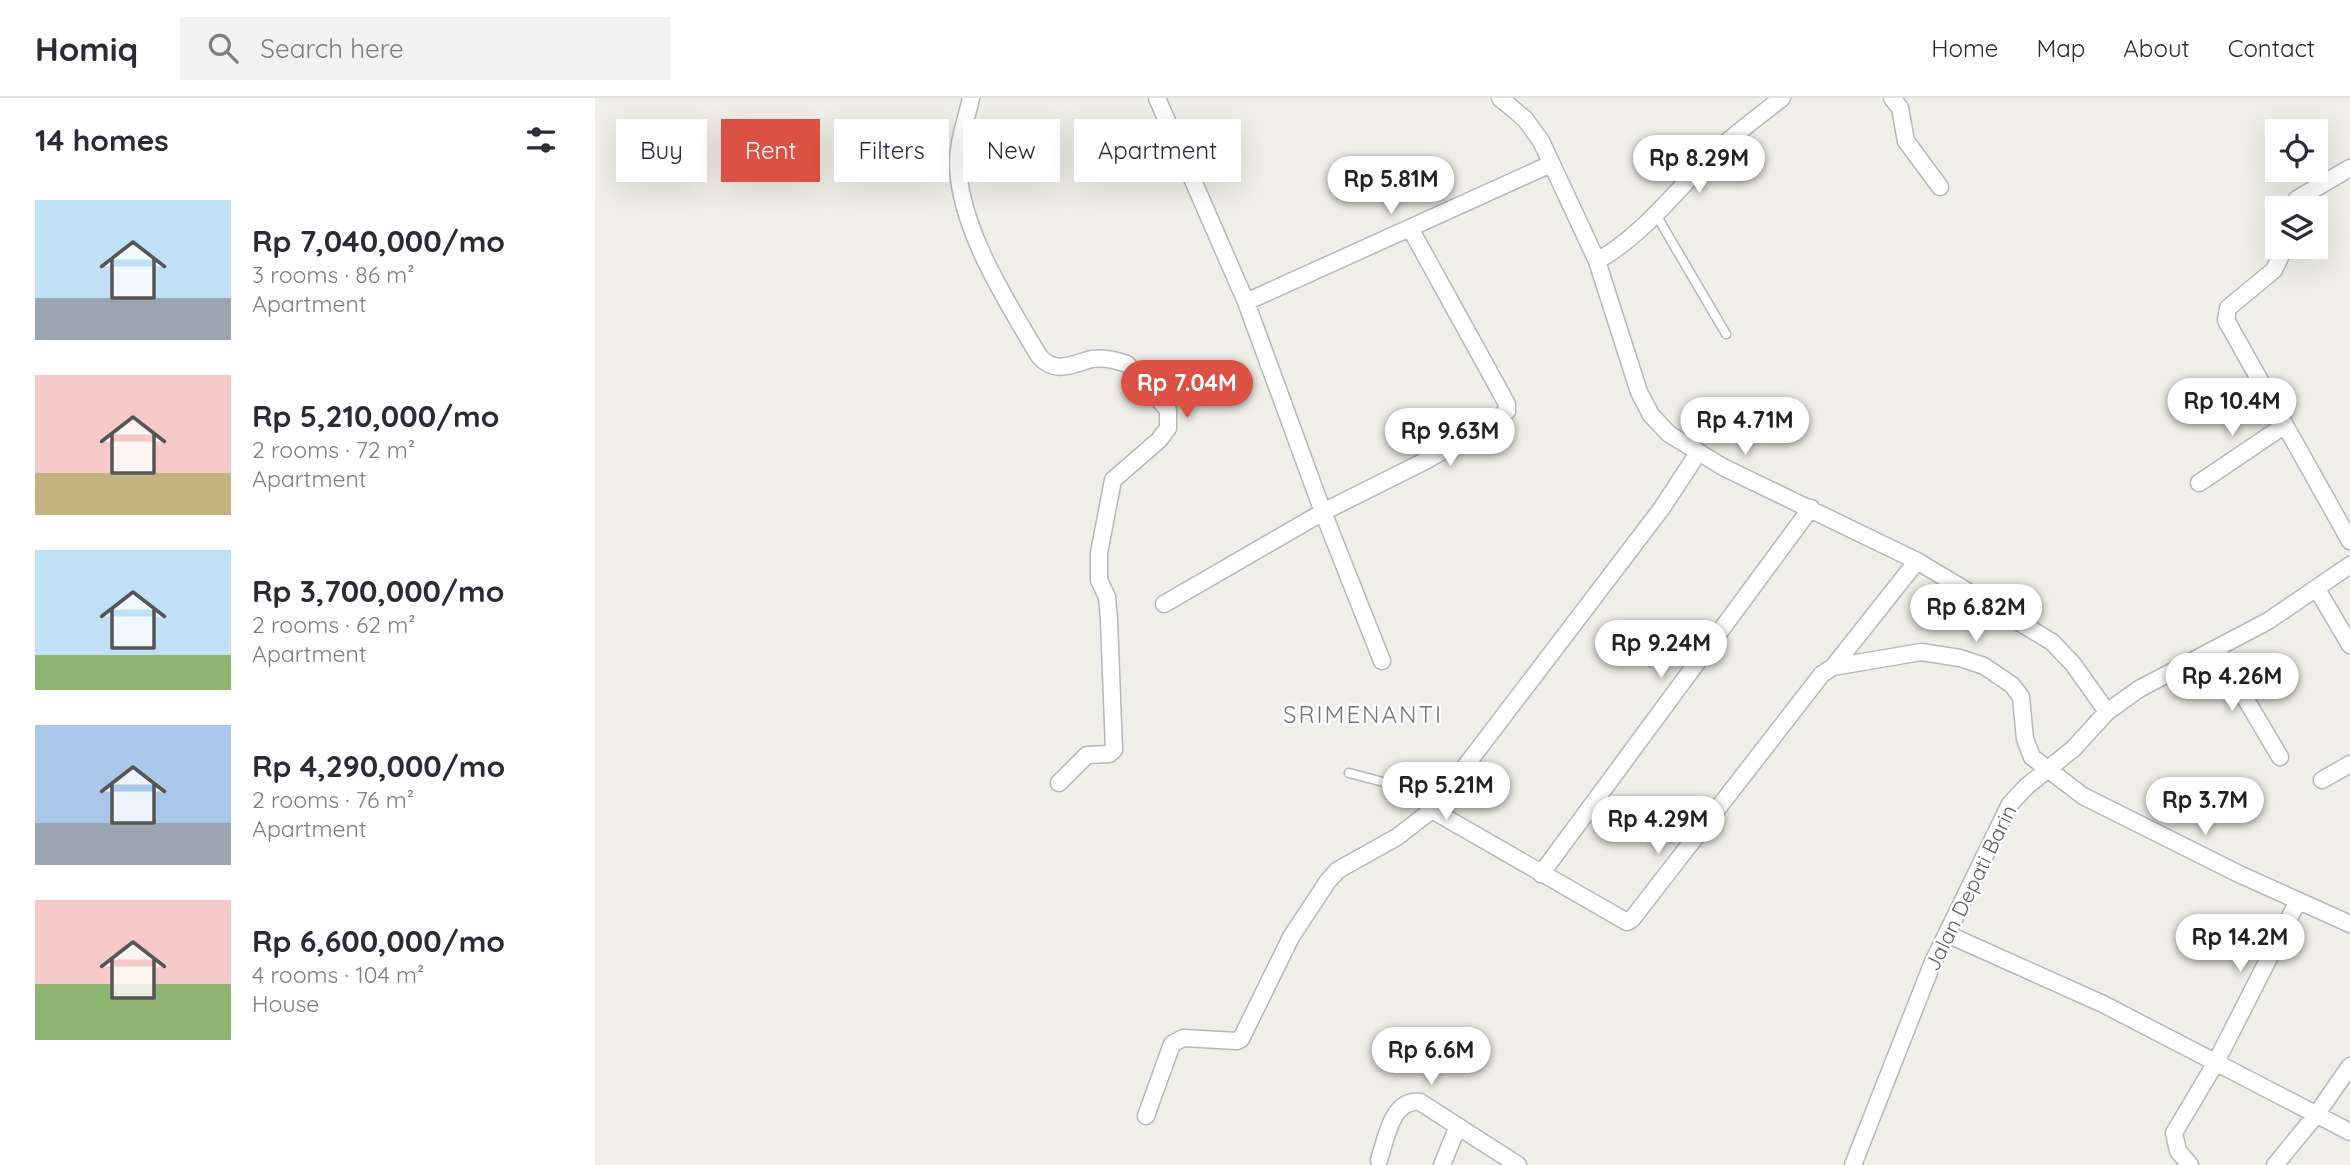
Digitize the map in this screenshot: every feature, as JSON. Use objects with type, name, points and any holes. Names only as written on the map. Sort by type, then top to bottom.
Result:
[{"type":"street","points":[[971,98],[959,147],[958,167],[962,201],[1004,296],[1039,356],[1046,364],[1063,367],[1093,359],[1117,360],[1126,365],[1168,410],[1168,428],[1113,480],[1101,540],[1099,580],[1107,597],[1114,750],[1109,754],[1087,755],[1059,783]]},
{"type":"street","points":[[1157,98],[1246,302],[1323,512],[1382,661]]},
{"type":"street","points":[[1500,98],[1515,103],[1541,141],[1597,261],[1639,392],[1651,415],[1669,434],[1698,453],[1917,561],[2052,642],[2073,664],[2108,712]]},
{"type":"street","points":[[1597,261],[1613,252],[1710,157],[1782,98]]},
{"type":"street","points":[[1892,98],[1899,108],[1906,141],[1940,187]]},
{"type":"street","points":[[1246,302],[1551,164]]},
{"type":"street","points":[[2302,196],[2350,167]]},
{"type":"street","points":[[1164,604],[1323,512],[1425,461],[1490,424],[1507,411],[1507,404],[1410,228]]},
{"type":"street","points":[[2279,259],[2274,270],[2228,308],[2226,316],[2229,329],[2350,541]]},
{"type":"street","points":[[2199,483],[2285,425]]},
{"type":"street","points":[[1146,1116],[1173,1044],[1183,1038],[1241,1039],[1291,937],[1328,881],[1338,870],[1397,837],[1431,810],[1662,508],[1698,453]]},
{"type":"street","points":[[1541,874],[1811,508]]},
{"type":"street","points":[[1431,810],[1624,922],[1630,921],[1822,674],[1832,667],[1917,561]]},
{"type":"street","name":"Jalan Depati Barin","points":[[1853,1165],[1885,1079],[1947,934],[2010,804],[2073,749],[2108,712],[2139,689],[2268,621],[2350,565]]},
{"type":"street","points":[[2317,589],[2350,645]]},
{"type":"street","points":[[2216,649],[2280,757]]},
{"type":"street","points":[[1832,667],[1921,652],[1960,658],[1984,666],[2017,690],[2021,697],[2025,739],[2032,757],[2083,796],[2350,924]]},
{"type":"street","points":[[2322,780],[2350,764]]},
{"type":"street","points":[[2187,1164],[2178,1151],[2173,1133],[2215,1064],[2298,901]]},
{"type":"street","points":[[1947,934],[2103,1004],[2350,1132]]},
{"type":"street","points":[[2275,1165],[2316,1115],[2350,1066]]},
{"type":"street","points":[[1380,1160],[1396,1113],[1407,1102],[1420,1102],[1515,1164]]},
{"type":"street","points":[[1442,1165],[1458,1126]]},
{"type":"lane","points":[[1655,213],[1726,334]]},
{"type":"lane","points":[[1349,773],[1387,783],[1431,810]]},
{"type":"district","name":"SRIMENANTI","points":[[1363,715]]}]
